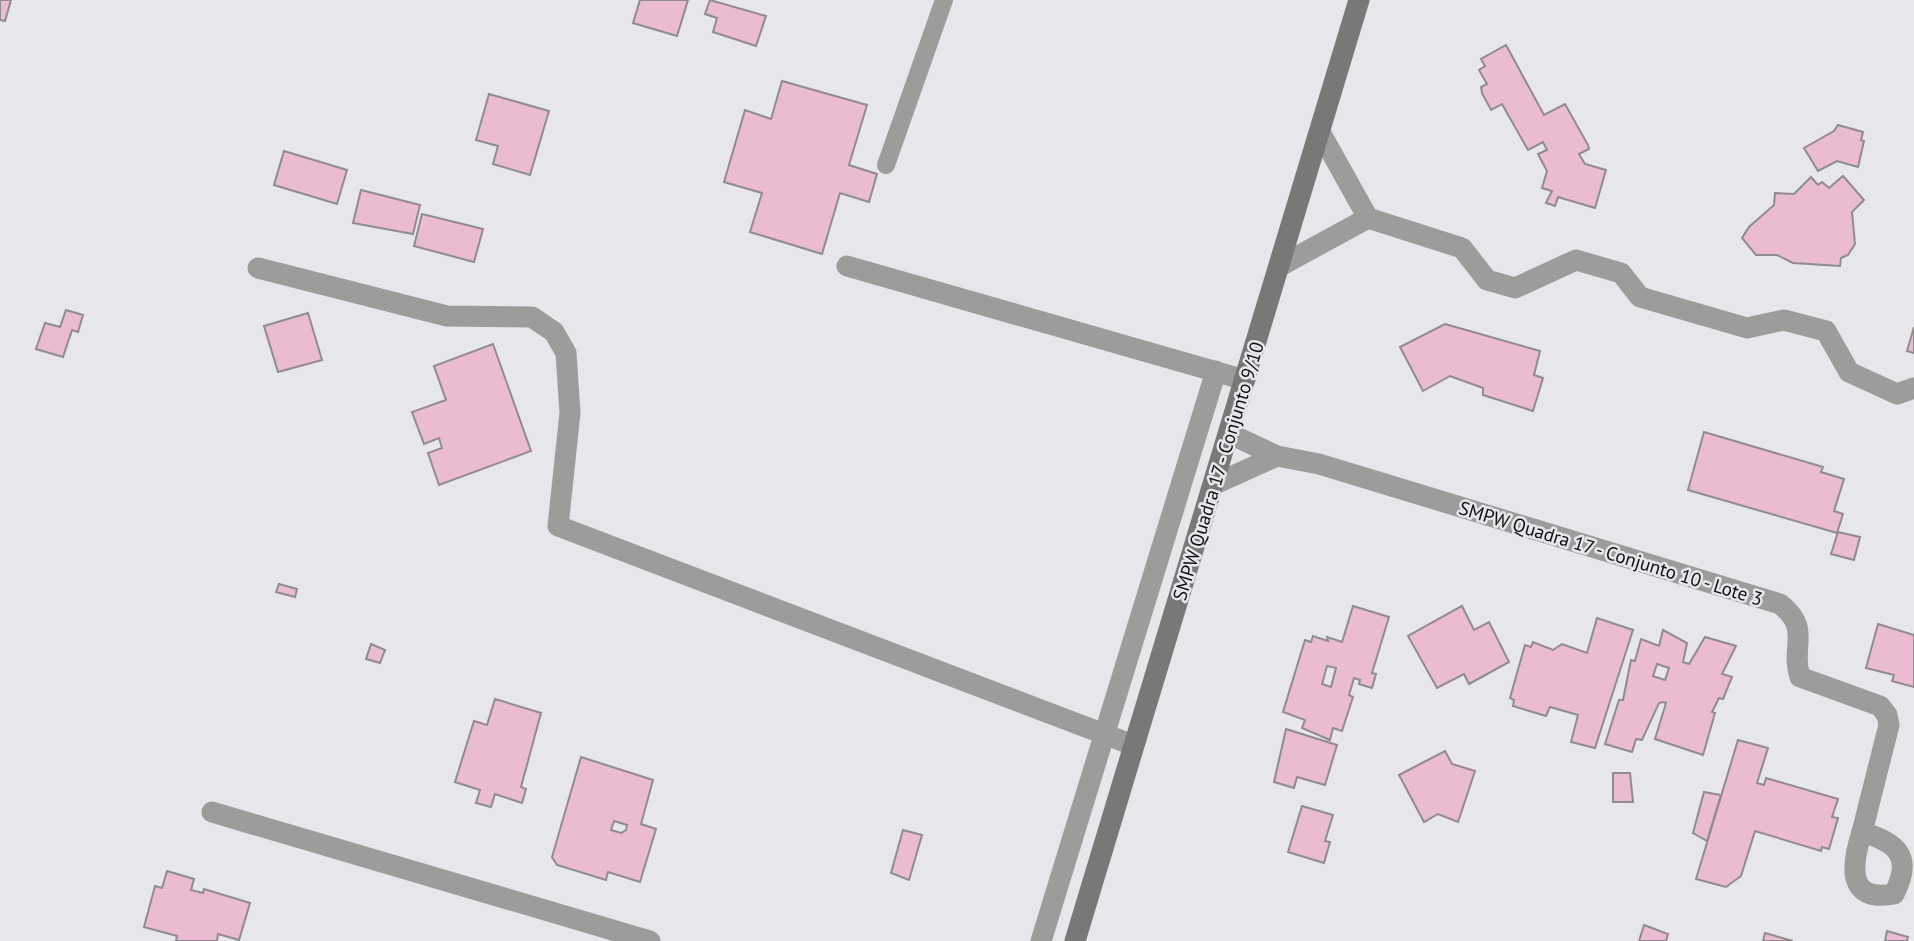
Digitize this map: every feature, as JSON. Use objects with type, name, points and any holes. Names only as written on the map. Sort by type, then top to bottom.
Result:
[{"type":"street","name":"SMPW Quadra 17 - Conjunto 9/10","points":[[1073,936],[1215,484],[1359,0]]},
{"type":"street","points":[[1320,132],[1368,218],[1462,248],[1487,280],[1515,288],[1576,260],[1621,273],[1640,297],[1747,328],[1784,320],[1826,331],[1849,372],[1897,394],[1914,388]]},
{"type":"street","points":[[1280,266],[1368,218]]},
{"type":"street","points":[[847,266],[1245,380]]},
{"type":"street","points":[[258,268],[447,316],[531,317],[554,332],[566,353],[570,413],[558,526],[1133,745]]},
{"type":"street","points":[[1041,941],[1102,734],[1216,371]]},
{"type":"street","name":"SMPW Quadra 17 - Conjunto 10 - Lote 3","points":[[1230,434],[1277,456],[1319,464],[1780,604],[1794,615],[1799,637],[1796,665],[1800,677],[1880,706],[1887,715],[1889,725],[1862,832]]},
{"type":"street","points":[[1215,484],[1277,456]]},
{"type":"street","points":[[212,812],[650,941]]},
{"type":"lane","points":[[886,165],[944,0]]},
{"type":"building","points":[[0,0],[11,0],[5,21],[0,20]]},
{"type":"building","points":[[640,0],[688,0],[677,36],[633,23]]},
{"type":"building","points":[[710,0],[766,16],[756,46],[713,32],[717,18],[705,14]]},
{"type":"building","points":[[1506,45],[1544,115],[1565,104],[1588,145],[1589,149],[1579,154],[1585,164],[1606,170],[1595,208],[1558,197],[1555,206],[1546,203],[1552,191],[1542,188],[1547,171],[1538,154],[1547,150],[1543,142],[1528,150],[1502,104],[1491,110],[1482,93],[1481,87],[1487,84],[1479,70],[1485,66],[1481,59]]},
{"type":"building","points":[[782,81],[867,105],[849,165],[877,174],[869,202],[840,193],[822,254],[750,232],[762,193],[724,182],[745,110],[771,119]]},
{"type":"building","points":[[489,94],[549,111],[530,175],[493,164],[498,146],[476,140]]},
{"type":"building","points":[[1838,125],[1863,132],[1861,140],[1864,141],[1858,167],[1837,161],[1818,171],[1804,148],[1834,131]]},
{"type":"building","points":[[284,151],[347,170],[337,204],[274,185]]},
{"type":"building","points":[[1843,176],[1864,200],[1852,212],[1855,244],[1848,255],[1841,258],[1840,266],[1793,263],[1777,255],[1756,255],[1742,238],[1749,227],[1774,205],[1775,193],[1794,194],[1811,177],[1818,185],[1822,182],[1829,188]]},
{"type":"building","points":[[361,190],[420,205],[413,234],[353,223]]},
{"type":"building","points":[[422,214],[483,229],[474,262],[414,246]]},
{"type":"building","points":[[66,310],[83,315],[78,332],[72,330],[63,357],[36,349],[45,323],[60,327]]},
{"type":"building","points":[[308,313],[322,360],[278,372],[264,326]]},
{"type":"building","points":[[1445,324],[1540,351],[1534,375],[1543,378],[1533,411],[1483,395],[1483,388],[1450,376],[1423,391],[1400,347]]},
{"type":"building","points":[[1914,327],[1914,353],[1907,351]]},
{"type":"building","points":[[493,344],[531,451],[439,485],[428,453],[442,448],[439,438],[424,444],[412,412],[446,400],[434,366]]},
{"type":"building","points":[[1704,432],[1823,467],[1821,472],[1844,479],[1834,511],[1843,514],[1837,533],[1688,490]]},
{"type":"building","points":[[1838,532],[1860,537],[1854,560],[1831,554]]},
{"type":"building","points":[[279,584],[297,589],[295,597],[276,592]]},
{"type":"building","points":[[1353,606],[1389,617],[1372,673],[1376,674],[1372,688],[1359,684],[1360,680],[1354,678],[1349,695],[1353,697],[1342,731],[1333,728],[1330,740],[1302,728],[1305,720],[1283,712],[1305,640],[1311,642],[1313,636],[1342,642]],"holes":[[[1327,666],[1336,668],[1331,687],[1322,684]]]},
{"type":"building","points":[[1462,606],[1474,630],[1489,622],[1509,662],[1469,684],[1464,674],[1437,688],[1408,636]]},
{"type":"building","points":[[1597,618],[1633,630],[1595,748],[1571,742],[1578,715],[1550,707],[1546,716],[1513,706],[1514,700],[1510,698],[1525,645],[1531,647],[1533,642],[1553,650],[1562,644],[1587,653]]},
{"type":"building","points":[[1878,624],[1914,635],[1914,687],[1892,681],[1894,675],[1866,668]]},
{"type":"building","points":[[1663,630],[1687,643],[1683,662],[1689,664],[1705,637],[1736,646],[1722,674],[1732,677],[1723,699],[1719,698],[1712,712],[1715,713],[1703,755],[1655,739],[1666,703],[1663,702],[1659,703],[1642,740],[1636,739],[1632,752],[1605,744],[1619,700],[1623,700],[1631,660],[1635,661],[1641,639],[1659,646]],"holes":[[[1657,664],[1669,668],[1665,680],[1653,676]]]},
{"type":"building","points":[[371,644],[385,650],[380,663],[366,659]]},
{"type":"building","points":[[495,699],[541,713],[521,787],[526,789],[522,803],[495,794],[491,807],[476,803],[480,790],[455,782],[474,721],[487,725]]},
{"type":"building","points":[[1286,729],[1337,745],[1325,785],[1297,777],[1294,788],[1274,782]]},
{"type":"building","points":[[1738,740],[1768,748],[1757,783],[1764,785],[1766,778],[1838,799],[1832,817],[1838,818],[1829,849],[1822,847],[1821,851],[1755,831],[1741,876],[1726,887],[1696,879]]},
{"type":"building","points":[[1445,751],[1452,764],[1475,771],[1458,822],[1438,814],[1424,822],[1399,775]]},
{"type":"building","points":[[581,757],[653,780],[641,824],[656,829],[640,882],[608,872],[606,880],[557,865],[552,857]],"holes":[[[614,821],[627,825],[626,830],[621,833],[611,830]]]},
{"type":"building","points":[[1613,773],[1630,773],[1633,802],[1613,802]]},
{"type":"building","points":[[1704,792],[1721,795],[1707,841],[1693,833]]},
{"type":"building","points":[[1302,806],[1333,815],[1325,841],[1330,842],[1324,863],[1288,852]]},
{"type":"building","points":[[903,830],[922,835],[909,880],[891,873]]},
{"type":"building","points":[[167,871],[194,879],[191,890],[203,893],[204,889],[250,903],[239,940],[218,934],[217,941],[176,941],[177,936],[144,927],[155,886],[162,888]]},
{"type":"building","points":[[1644,925],[1668,934],[1666,941],[1639,941]]},
{"type":"building","points":[[1887,931],[1908,937],[1907,941],[1885,941]]},
{"type":"building","points":[[1765,933],[1793,941],[1763,941]]}]
